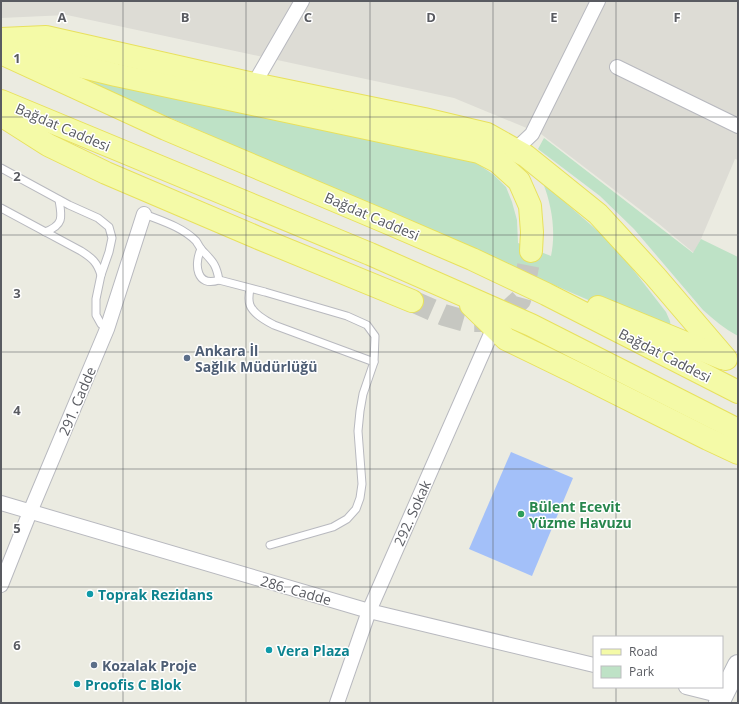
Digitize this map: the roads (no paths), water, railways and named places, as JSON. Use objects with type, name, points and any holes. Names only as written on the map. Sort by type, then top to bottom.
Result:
[{"type":"main road","points":[[1,40],[46,37],[254,84],[424,119],[487,134],[526,156],[598,214],[734,364]]},
{"type":"main road","points":[[1,46],[124,77],[479,152],[498,162],[519,181],[530,206],[532,232],[531,251]]},
{"type":"main road","name":"Bağdat Caddesi","points":[[1,53],[166,129],[472,259],[546,294],[738,392]]},
{"type":"main road","name":"Bağdat Caddesi","points":[[1,101],[370,254],[531,325],[738,430]]},
{"type":"main road","points":[[1,115],[48,145],[106,173],[263,240],[412,301]]},
{"type":"main road","points":[[472,259],[561,292],[734,364]]},
{"type":"main road","points":[[459,293],[506,339],[738,453]]},
{"type":"main road","points":[[721,699],[738,665]]},
{"type":"street","points":[[254,84],[302,1]]},
{"type":"street","points":[[515,150],[532,134],[598,1]]},
{"type":"street","points":[[618,67],[738,126]]},
{"type":"street","name":"291. Cadde","points":[[1,585],[107,329],[144,214]]},
{"type":"street","name":"292. Sokak","points":[[337,703],[368,611],[494,326]]},
{"type":"street","name":"286. Cadde","points":[[1,503],[368,611],[593,665]]},
{"type":"street","points":[[689,688],[721,699]]},
{"type":"lane","points":[[1,168],[59,200],[98,218],[109,227],[112,238],[101,275],[96,299],[96,314],[101,324],[107,329]]},
{"type":"lane","points":[[45,232],[53,229],[58,223],[61,216],[59,200]]},
{"type":"lane","points":[[1,208],[92,258],[98,266],[101,275]]},
{"type":"lane","points":[[144,214],[184,232],[195,241],[214,263],[219,280]]},
{"type":"lane","points":[[201,249],[197,264],[199,274],[202,279],[207,282],[219,280],[347,316],[367,325],[375,336],[374,362],[363,394],[360,411],[358,431],[362,484],[360,498],[356,509],[347,520],[333,527],[270,545]]},
{"type":"lane","points":[[250,289],[250,305],[263,319],[274,325],[374,362]]},
{"type":"water","name":"Bülent Ecevit Yüzme Havuzu","points":[[511,452],[573,478],[532,576],[469,549]]},
{"type":"tunnel","points":[[412,301],[444,315],[465,321],[485,321],[506,313],[520,300],[531,251]]},
{"type":"place","name":"Ankara İl Sağlık Müdürlüğü","points":[[187,358]]},
{"type":"place","name":"Bülent Ecevit Yüzme Havuzu","points":[[521,514]]},
{"type":"place","name":"Toprak Rezidans","points":[[90,594]]},
{"type":"place","name":"Vera Plaza","points":[[269,650]]},
{"type":"place","name":"Kozalak Proje","points":[[94,665]]},
{"type":"place","name":"Proofis C Blok","points":[[77,684]]}]
